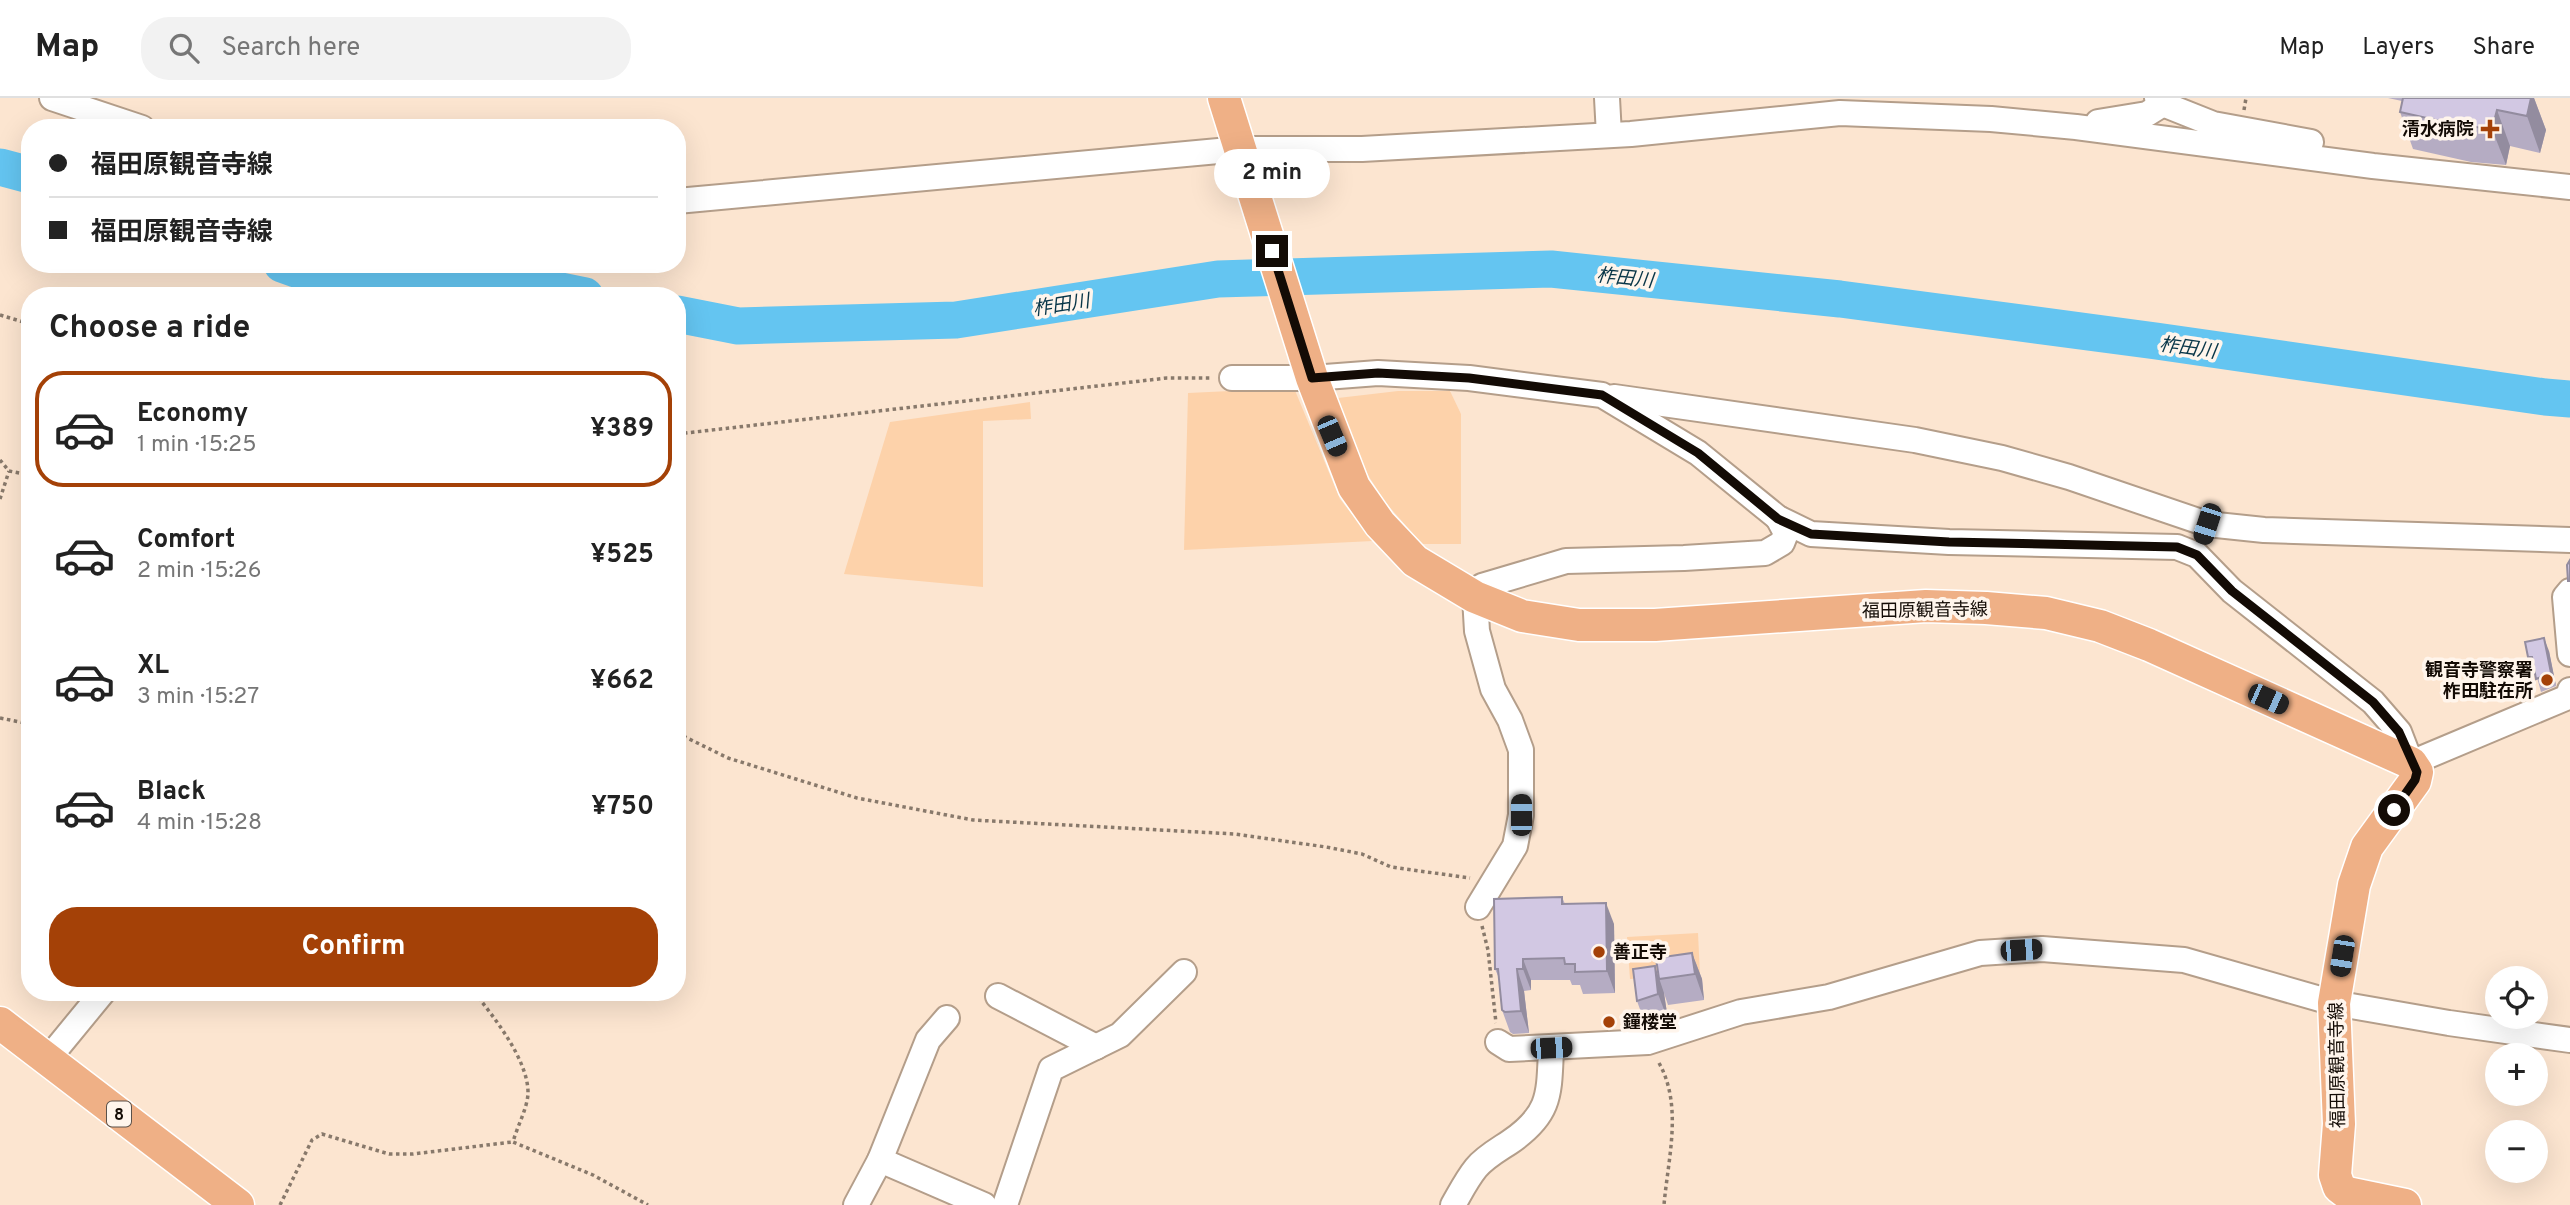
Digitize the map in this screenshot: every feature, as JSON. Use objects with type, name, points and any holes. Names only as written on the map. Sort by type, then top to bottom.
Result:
[{"type":"main road","name":"福田原観音寺線","points":[[1224,98],[1312,378],[1354,487],[1380,524],[1415,561],[1475,597],[1521,616],[1579,625],[1655,625],[1926,606],[2046,614],[2100,626],[2149,645],[2411,763],[2417,772],[2415,780],[2367,847],[2354,885],[2334,1003],[2339,1124],[2335,1175],[2339,1187],[2344,1199],[2405,1205]]},
{"type":"main road","name":"8","points":[[0,1023],[238,1205]]},
{"type":"street","points":[[52,98],[115,119]]},
{"type":"street","points":[[1607,98],[1609,135]]},
{"type":"street","points":[[2076,127],[2147,114],[2160,101],[2213,124],[2329,145],[2373,166]]},
{"type":"street","points":[[686,200],[1240,149],[1362,149],[1609,135],[1840,105],[2076,127],[2373,166],[2570,187]]},
{"type":"street","points":[[1232,378],[1312,378],[1378,373],[1469,378],[1915,440],[2002,457],[2207,524],[2264,530],[2570,540]]},
{"type":"street","points":[[1602,395],[1698,453],[1778,519],[1811,534],[1949,542],[2177,547],[2197,555],[2232,591],[2373,702],[2399,732],[2411,763],[2569,694]]},
{"type":"street","points":[[1478,907],[1515,846],[1521,815],[1521,750],[1485,668],[1477,632],[1475,597],[1482,586],[1566,561],[1765,553],[1782,544],[1786,533],[1778,519]]},
{"type":"street","points":[[2197,555],[2207,524]]},
{"type":"street","points":[[2570,591],[2565,597],[2570,654]]},
{"type":"street","points":[[1498,1042],[1509,1049],[1648,1042],[1741,1013],[1829,997],[1980,953],[2042,949],[2185,960],[2334,1003],[2570,1040]]},
{"type":"street","points":[[1005,1205],[1051,1069],[1121,1035],[1184,972]]},
{"type":"street","points":[[998,996],[1096,1046]]},
{"type":"street","points":[[48,1059],[96,1001]]},
{"type":"street","points":[[856,1205],[880,1160],[928,1040],[947,1018]]},
{"type":"street","points":[[1453,1205],[1475,1169],[1528,1130],[1541,1113],[1549,1093],[1551,1048]]},
{"type":"street","points":[[880,1160],[984,1205]]},
{"type":"path","points":[[0,315],[21,321]]},
{"type":"path","points":[[686,433],[1167,379],[1232,378]]},
{"type":"path","points":[[0,460],[9,471],[21,473]]},
{"type":"path","points":[[0,499],[9,471]]},
{"type":"path","points":[[0,719],[21,722]]},
{"type":"path","points":[[686,737],[728,758],[857,798],[973,820],[1235,834],[1362,854],[1391,867],[1493,882]]},
{"type":"path","points":[[1478,907],[1488,950],[1498,1042]]},
{"type":"path","points":[[481,1001],[497,1020],[527,1076],[528,1096],[513,1142]]},
{"type":"path","points":[[1648,1042],[1666,1076],[1673,1107],[1664,1205]]},
{"type":"path","points":[[280,1205],[312,1140],[322,1134],[389,1154],[413,1154],[513,1142],[593,1175],[648,1205]]},
{"type":"shaded area","points":[[1294,388],[1340,499],[1373,541],[1184,550],[1188,393]]},
{"type":"shaded area","points":[[1398,391],[1450,391],[1461,414],[1461,544],[1422,544],[1386,503],[1362,466],[1338,398]]},
{"type":"shaded area","points":[[1030,402],[1031,419],[983,421],[983,587],[844,574],[890,422]]},
{"type":"shaded area","points":[[1698,933],[1700,975],[1630,979],[1627,937]]},
{"type":"building","points":[[2403,98],[2531,98],[2527,116],[2497,110],[2492,129],[2458,125],[2400,112]]},
{"type":"building","points":[[2570,560],[2570,581],[2568,581],[2567,565]]},
{"type":"building","points":[[2544,638],[2551,673],[2536,679],[2532,657],[2528,657],[2525,642]]},
{"type":"building","points":[[1562,897],[1562,904],[1606,903],[1607,971],[1575,972],[1575,964],[1565,964],[1564,958],[1523,959],[1523,969],[1517,969],[1521,1011],[1505,1012],[1502,1010],[1498,969],[1495,969],[1494,899]]},
{"type":"building","points":[[1692,953],[1695,974],[1659,979],[1656,958]]},
{"type":"building","points":[[1655,966],[1658,994],[1637,1001],[1633,969]]},
{"type":"waterway","name":"柞田川","points":[[0,167],[21,173]]},
{"type":"waterway","name":"柞田川","points":[[686,316],[738,326],[956,320],[1218,279],[1551,269],[1840,299],[2570,399]]},
{"type":"waterway","name":"柞田川","points":[[357,273],[541,287]]},
{"type":"place","name":"清水病院","points":[[2490,129]]},
{"type":"place","name":"観音寺警察署 柞田駐在所","points":[[2547,680]]},
{"type":"place","name":"善正寺","points":[[1599,952]]},
{"type":"place","name":"鐘楼堂","points":[[1609,1022]]},
{"type":"route","points":[[1272,251],[1312,378],[1378,373],[1469,378],[1602,395],[1698,453],[1778,519],[1811,534],[1949,542],[2177,547],[2197,555],[2232,591],[2373,702],[2399,732],[2417,772],[2415,780],[2394,810]]}]
